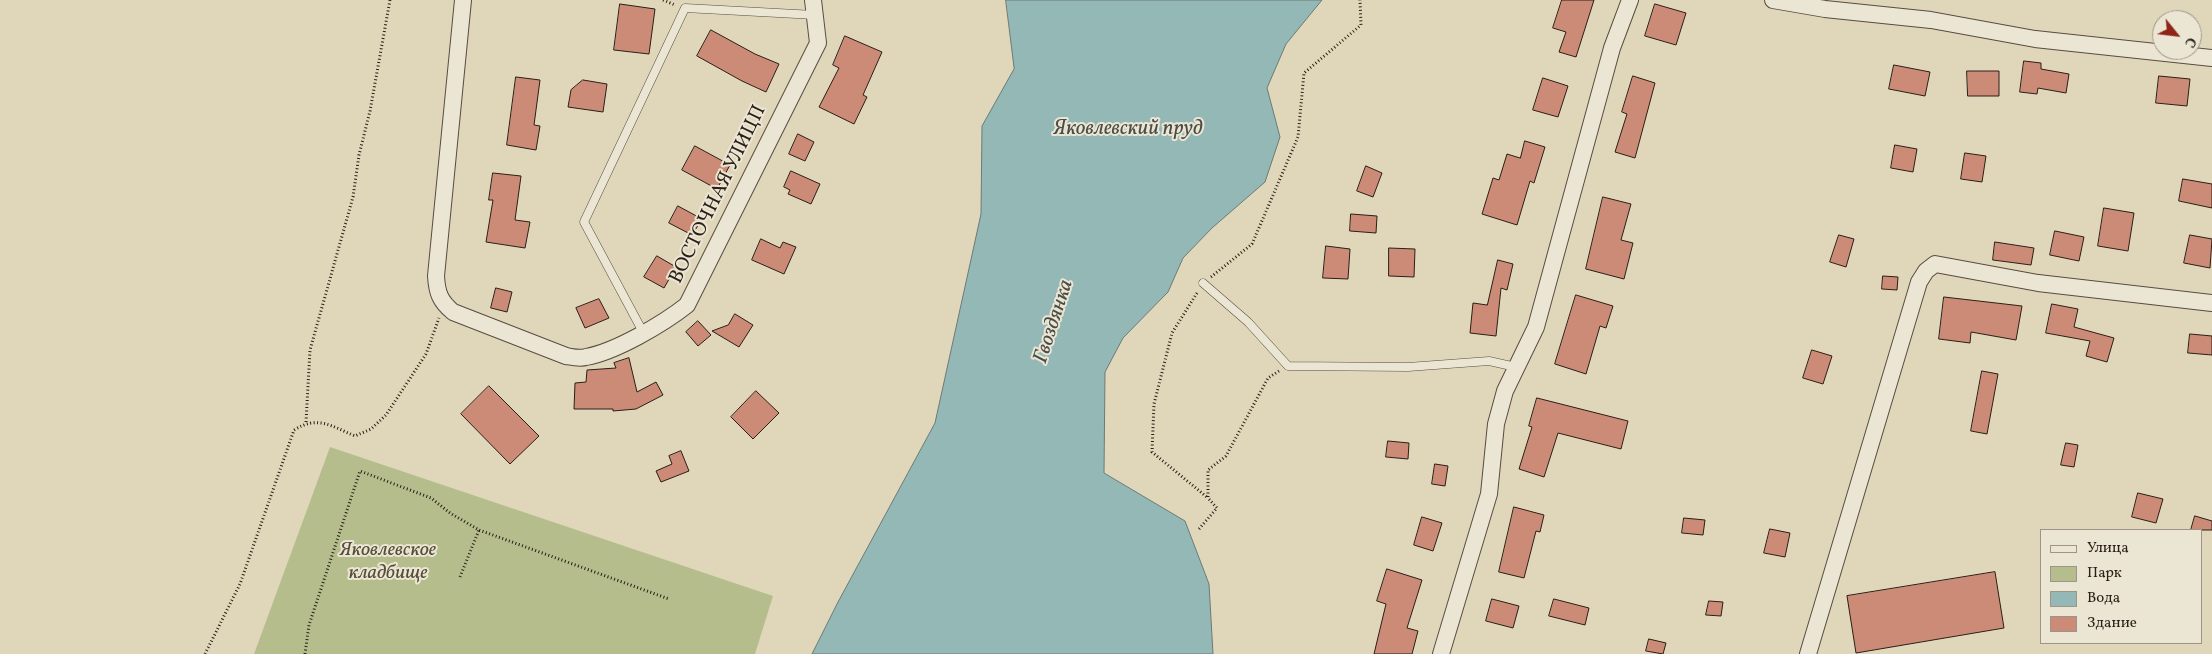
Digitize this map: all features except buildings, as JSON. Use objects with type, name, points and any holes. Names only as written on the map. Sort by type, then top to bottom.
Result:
[{"type":"street","points":[[443,304],[437,294],[436,276],[463,0]]},
{"type":"street","points":[[1441,654],[1489,494],[1496,424],[1505,391],[1536,327],[1612,48],[1630,0]]},
{"type":"street","points":[[1772,0],[1825,9],[1931,20],[2034,39],[2212,58]]},
{"type":"street","name":"ВОСТОЧНАЯ УЛИЦП","points":[[443,304],[453,312],[566,356],[585,358],[610,349],[669,319],[687,305],[818,43],[814,7]]},
{"type":"street","points":[[1808,654],[1919,282],[1926,271],[1935,264],[2038,283],[2212,303]]},
{"type":"lane","points":[[643,332],[584,222],[685,8],[814,7]]},
{"type":"lane","points":[[1203,283],[1248,322],[1288,366],[1408,367],[1489,361],[1516,367]]},
{"type":"path","points":[[306,422],[310,350],[353,197],[390,0]]},
{"type":"path","points":[[1199,529],[1217,508],[1208,498],[1152,452],[1154,404],[1172,333],[1203,283],[1252,244],[1298,137],[1304,73],[1361,25],[1360,0]]},
{"type":"path","points":[[205,654],[240,584],[294,430],[306,422],[320,421],[355,436],[371,429],[386,414],[426,354],[443,304]]},
{"type":"path","points":[[1208,498],[1208,470],[1226,456],[1268,378],[1288,366]]},
{"type":"path","points":[[304,654],[309,625],[360,472],[430,498],[450,513],[479,530],[669,599]]},
{"type":"path","points":[[460,577],[479,530]]},
{"type":"green space","name":"Яковлевское кладбище","points":[[330,447],[773,596],[755,654],[254,654]]},
{"type":"water","name":"Яковлевский пруд","points":[[1006,0],[1322,0],[1286,44],[1267,88],[1280,137],[1265,182],[1212,228],[1183,258],[1168,292],[1123,338],[1105,372],[1104,473],[1185,521],[1209,584],[1213,654],[812,654],[935,423],[981,214],[982,126],[1014,69]]},
{"type":"water label","name":"Гвоздянка","points":[[1055,322]]}]
